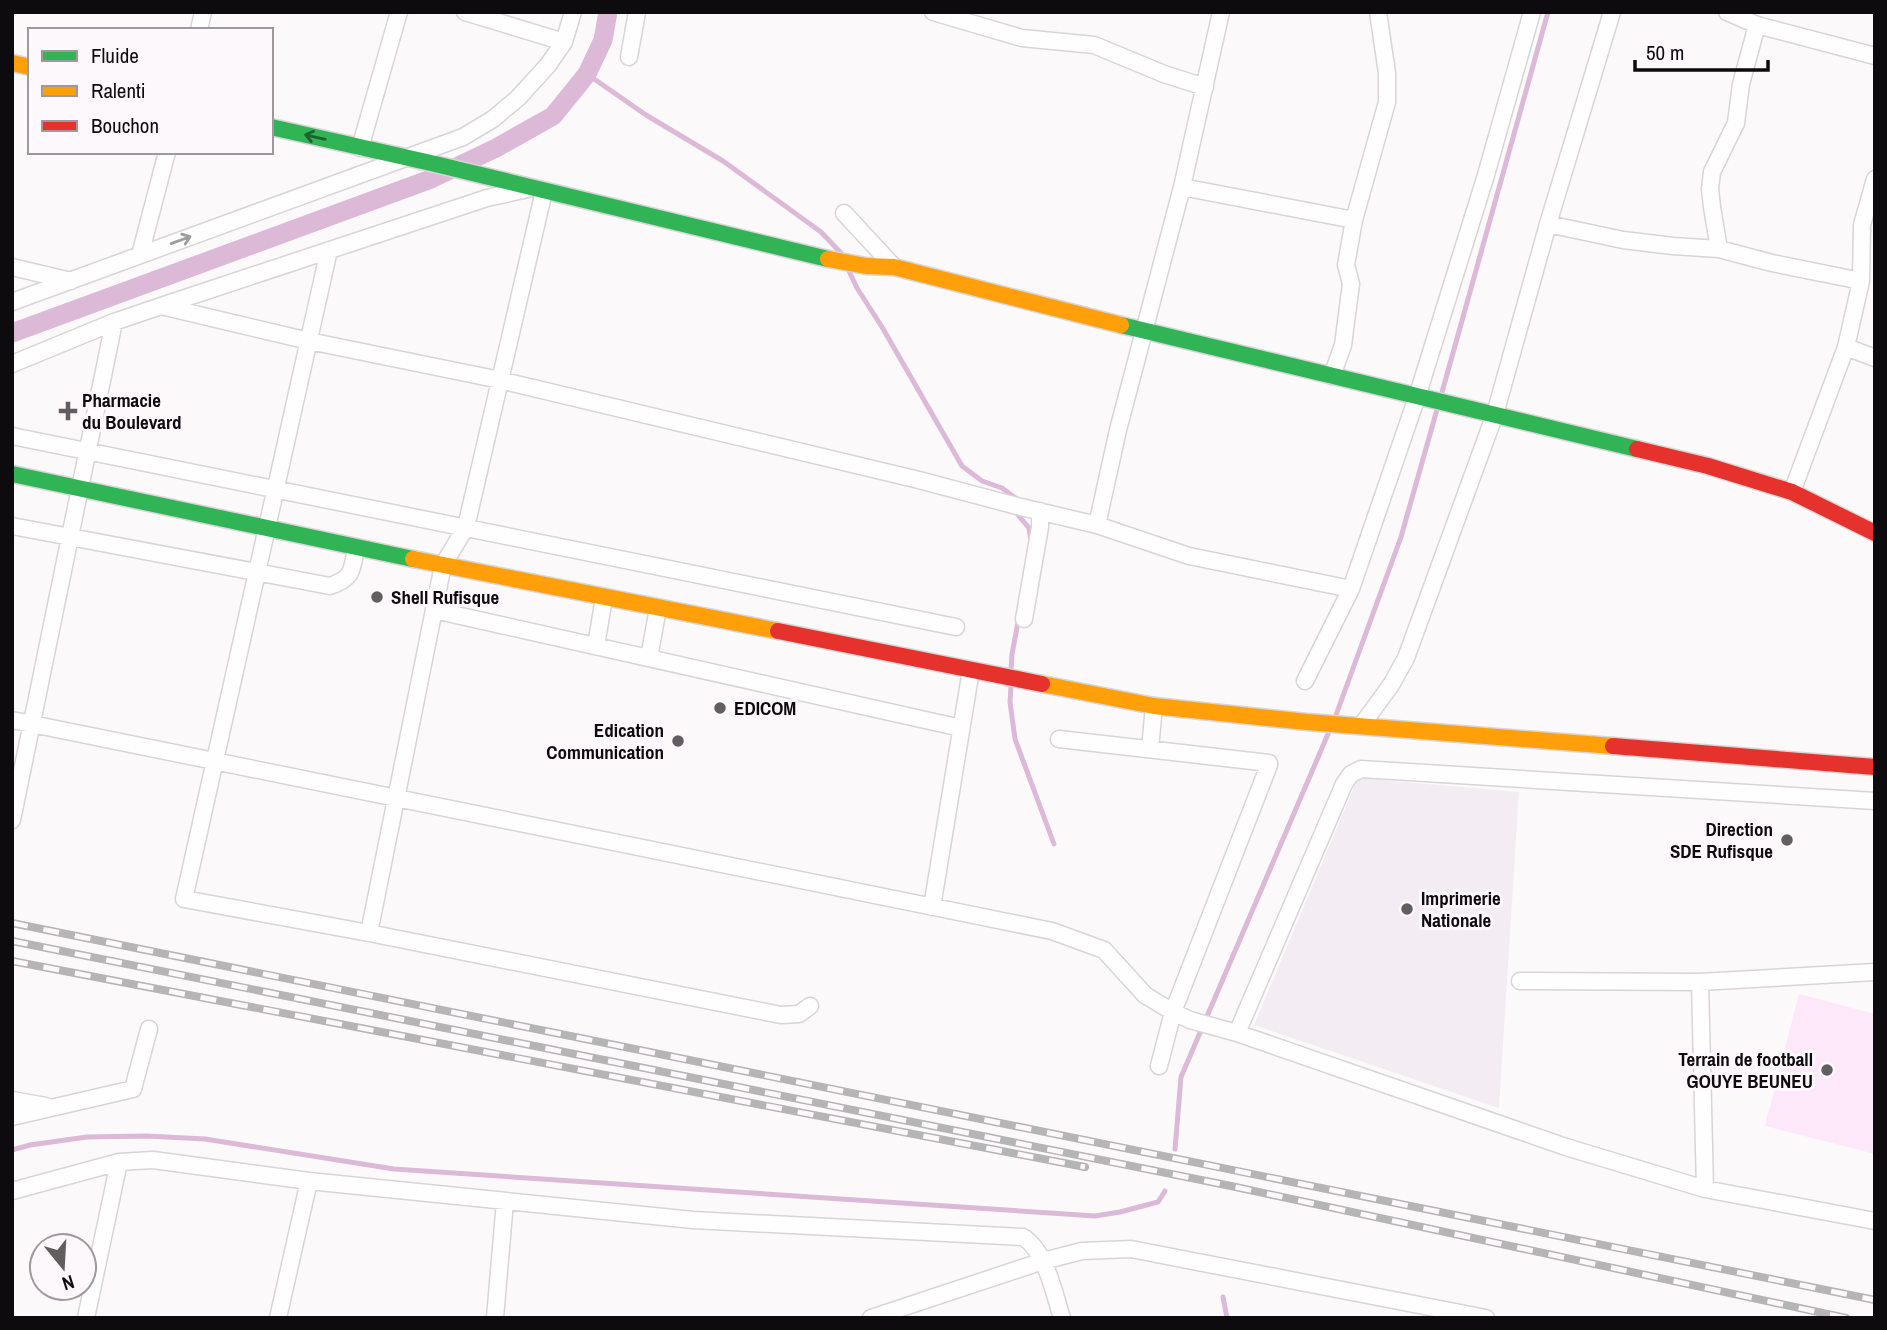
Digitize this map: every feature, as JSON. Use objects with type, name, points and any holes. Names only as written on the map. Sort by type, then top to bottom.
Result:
[{"type":"main road","points":[[273,127],[828,259],[866,266],[894,267],[1144,331],[1707,466],[1792,492],[1875,533]]},
{"type":"main road","points":[[12,474],[604,598],[1154,706],[1307,722],[1875,767]]},
{"type":"street","points":[[360,148],[399,12]]},
{"type":"street","points":[[465,12],[564,42]]},
{"type":"street","points":[[12,302],[463,137],[493,120],[518,98],[548,65],[564,42],[573,12]]},
{"type":"street","points":[[629,57],[637,12]]},
{"type":"street","points":[[933,12],[1022,37],[1094,45],[1164,74],[1205,87]]},
{"type":"street","points":[[1097,525],[1118,430],[1182,187],[1221,12]]},
{"type":"street","points":[[1332,376],[1343,345],[1350,284],[1346,265],[1354,220],[1387,102],[1387,73],[1378,12]]},
{"type":"street","points":[[1305,681],[1351,589],[1424,398],[1532,12]]},
{"type":"street","points":[[1353,725],[1391,685],[1406,658],[1495,414],[1548,224],[1612,12]]},
{"type":"street","points":[[1727,12],[1757,24],[1875,56]]},
{"type":"street","points":[[1719,249],[1712,207],[1712,172],[1736,123],[1741,84],[1757,24]]},
{"type":"street","points":[[140,255],[166,154]]},
{"type":"street","points":[[1792,492],[1846,347],[1861,281],[1875,179]]},
{"type":"street","points":[[1182,187],[1354,220]]},
{"type":"street","points":[[12,364],[114,322],[329,250],[487,198],[537,190],[500,380],[466,527],[443,565],[369,933]]},
{"type":"street","points":[[844,213],[894,267]]},
{"type":"street","points":[[1548,224],[1623,240],[1719,249],[1861,281]]},
{"type":"street","points":[[329,250],[184,899],[781,1015],[799,1014],[810,1006]]},
{"type":"street","points":[[12,267],[71,281]]},
{"type":"street","points":[[161,306],[309,341],[500,380],[906,476],[1097,525],[1189,556],[1351,589]]},
{"type":"street","points":[[12,820],[114,322]]},
{"type":"street","points":[[1846,347],[1875,358]]},
{"type":"street","points":[[12,436],[956,628]]},
{"type":"street","points":[[1024,619],[1040,527],[1040,511]]},
{"type":"street","points":[[12,526],[330,586],[343,582],[351,574],[356,547]]},
{"type":"street","points":[[596,646],[604,598]]},
{"type":"street","points":[[649,658],[658,608]]},
{"type":"street","points":[[434,610],[961,728]]},
{"type":"street","points":[[932,906],[971,670]]},
{"type":"street","points":[[1150,749],[1154,706]]},
{"type":"street","points":[[12,720],[1052,931],[1104,950],[1145,995],[1190,1020],[1237,1033],[1566,1147],[1705,1189],[1875,1221]]},
{"type":"street","points":[[1059,738],[1269,763],[1270,767],[1173,1012],[1159,1066]]},
{"type":"street","points":[[1237,1033],[1344,784],[1351,775],[1361,769],[1875,801]]},
{"type":"street","points":[[1520,981],[1700,982],[1875,972]]},
{"type":"street","points":[[1700,982],[1705,1189]]},
{"type":"street","points":[[12,1117],[133,1089],[149,1030]]},
{"type":"street","points":[[12,1100],[52,1108]]},
{"type":"street","points":[[12,1191],[119,1162],[153,1160],[309,1181],[692,1220],[1023,1237],[1031,1242],[1043,1261],[1062,1318]]},
{"type":"street","points":[[86,1318],[119,1162]]},
{"type":"street","points":[[278,1318],[309,1181]]},
{"type":"street","points":[[495,1318],[505,1201]]},
{"type":"street","points":[[871,1318],[1043,1261],[1082,1251],[1131,1249],[1486,1318]]},
{"type":"street","points":[[920,1302],[926,1318]]},
{"type":"shaded area","name":"Imprimerie Nationale","points":[[1358,778],[1519,792],[1499,1108],[1254,1025]]},
{"type":"shaded area","name":"Terrain de football GOUYE BEUNEU","points":[[1799,994],[1875,1014],[1875,1154],[1765,1126]]},
{"type":"waterway","points":[[12,333],[431,179],[496,148],[553,116],[587,74],[603,40],[608,12]]},
{"type":"waterway","points":[[1441,396],[1548,12]]},
{"type":"waterway","points":[[587,74],[646,115],[723,161],[821,232],[841,253]]},
{"type":"waterway","points":[[848,269],[962,466],[982,481],[1002,488],[1017,499],[1018,515],[1029,528],[1031,542]]},
{"type":"waterway","points":[[1336,715],[1401,537],[1438,406]]},
{"type":"waterway","points":[[1011,670],[1019,617]]},
{"type":"waterway","points":[[1011,687],[1010,702],[1015,739],[1054,844]]},
{"type":"waterway","points":[[1175,1149],[1181,1077],[1328,734]]},
{"type":"waterway","points":[[12,1150],[87,1137],[205,1139],[394,1169],[1095,1216],[1158,1202],[1165,1191]]},
{"type":"waterway","points":[[1223,1297],[1227,1318]]},
{"type":"railway","points":[[12,923],[1875,1300]]},
{"type":"railway","points":[[12,941],[1231,1186],[1846,1318]]},
{"type":"railway","points":[[12,961],[1085,1167]]},
{"type":"traffic: fast","points":[[273,127],[828,259]]},
{"type":"traffic: fast","points":[[1121,325],[1637,449]]},
{"type":"traffic: fast","points":[[12,474],[413,559]]},
{"type":"traffic: slow","points":[[12,63],[28,67]]},
{"type":"traffic: slow","points":[[828,259],[866,266],[894,267],[1121,325]]},
{"type":"traffic: slow","points":[[413,559],[778,631]]},
{"type":"traffic: slow","points":[[1042,684],[1154,706],[1307,722],[1613,746]]},
{"type":"traffic: jam","points":[[1637,449],[1708,466],[1792,492],[1875,533]]},
{"type":"traffic: jam","points":[[778,631],[1042,684]]},
{"type":"traffic: jam","points":[[1613,746],[1875,767]]},
{"type":"place","name":"Pharmacie du Boulevard","points":[[68,411]]},
{"type":"place","name":"Shell Rufisque","points":[[377,597]]},
{"type":"place","name":"EDICOM","points":[[720,708]]},
{"type":"place","name":"Edication Communication","points":[[678,741]]},
{"type":"place","name":"Direction SDE Rufisque","points":[[1787,840]]},
{"type":"place","name":"Imprimerie Nationale","points":[[1407,909]]},
{"type":"place","name":"Terrain de football GOUYE BEUNEU","points":[[1827,1070]]}]
